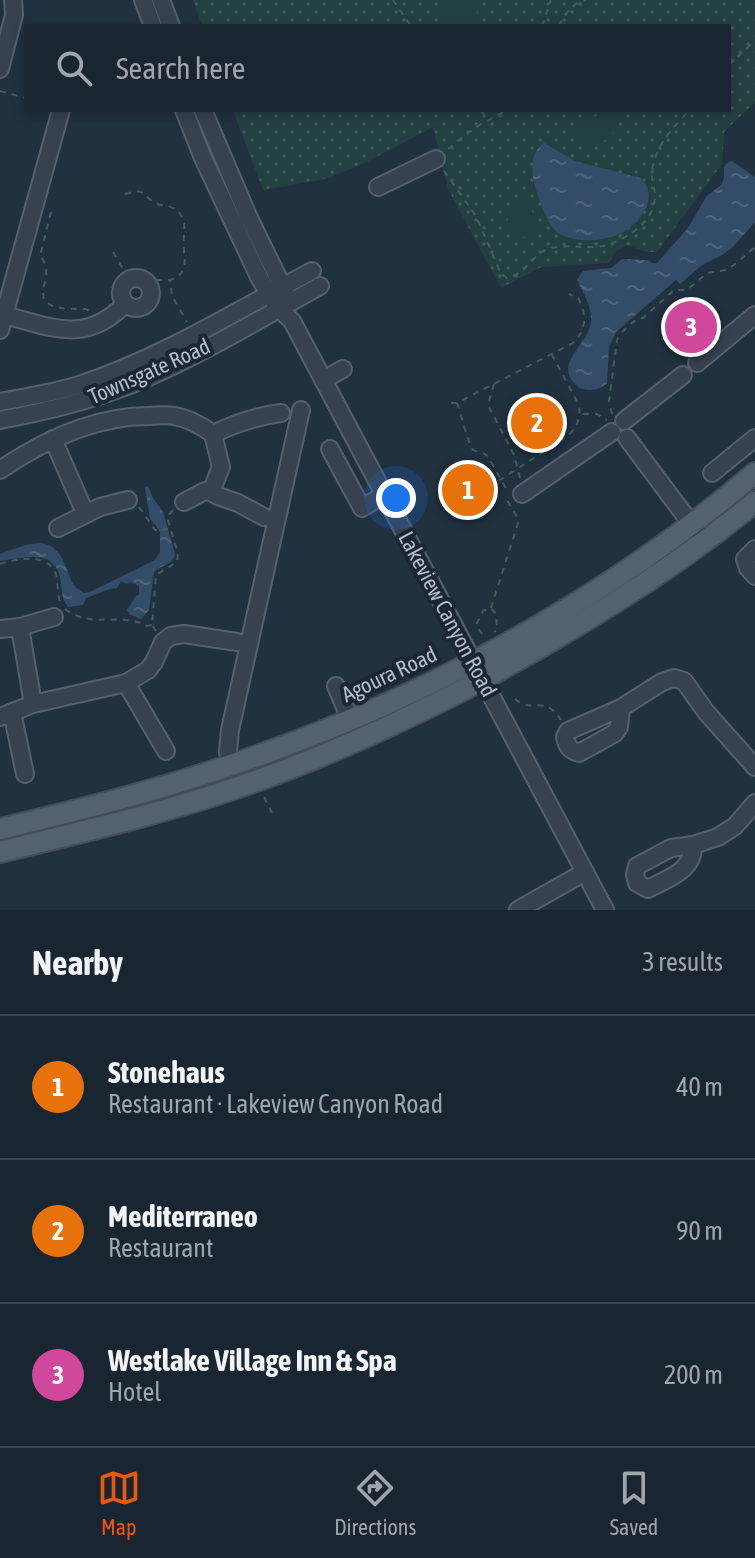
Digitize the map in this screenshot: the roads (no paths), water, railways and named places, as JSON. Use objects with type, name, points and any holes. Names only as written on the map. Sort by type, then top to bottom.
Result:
[{"type":"main road","name":"Agoura Road","points":[[0,852],[127,821],[254,782],[375,734],[478,670],[691,524],[755,473]]},
{"type":"main road","name":"Agoura Road","points":[[0,829],[134,795],[230,766],[403,695],[478,670],[590,618],[643,585],[755,502]]},
{"type":"street","points":[[0,69],[14,15],[13,0]]},
{"type":"street","points":[[143,0],[152,24]]},
{"type":"street","points":[[161,0],[170,24]]},
{"type":"street","points":[[60,112],[8,273],[2,322],[65,331],[83,329],[109,318],[119,302],[127,276],[145,281],[150,289],[148,303],[138,308],[119,302]]},
{"type":"street","name":"Lakeview Canyon Road","points":[[185,112],[222,199],[276,290],[605,910]]},
{"type":"street","name":"Lakeview Canyon Road","points":[[204,112],[276,290]]},
{"type":"street","points":[[378,187],[436,159]]},
{"type":"street","name":"Townsgate Road","points":[[0,402],[59,390],[120,369],[177,343],[276,290],[316,278],[286,310],[131,384],[63,407],[0,420]]},
{"type":"street","points":[[697,363],[755,315]]},
{"type":"street","points":[[323,380],[343,369]]},
{"type":"street","points":[[522,494],[619,429],[683,375]]},
{"type":"street","points":[[230,766],[230,730],[301,410]]},
{"type":"street","points":[[213,434],[243,420],[281,413]]},
{"type":"street","points":[[0,470],[29,450],[53,439],[112,419],[173,415],[213,434],[221,467],[211,492]]},
{"type":"street","points":[[619,429],[704,541]]},
{"type":"street","points":[[712,473],[755,438]]},
{"type":"street","points":[[53,439],[85,513]]},
{"type":"street","points":[[330,449],[362,508],[384,495]]},
{"type":"street","points":[[184,502],[205,491],[211,492],[264,517]]},
{"type":"street","points":[[58,528],[100,507],[128,500]]},
{"type":"street","points":[[755,549],[745,559],[755,576]]},
{"type":"street","points":[[0,629],[54,617]]},
{"type":"street","points":[[20,627],[33,704]]},
{"type":"street","points":[[25,774],[6,714],[33,704],[126,683],[148,670],[163,642],[171,636],[184,634],[237,642]]},
{"type":"street","points":[[621,708],[619,727],[615,733],[579,753],[566,745],[568,731],[621,708],[662,682],[674,678],[684,681],[706,712],[755,767]]},
{"type":"street","points":[[126,683],[166,751]]},
{"type":"street","points":[[336,686],[350,719]]},
{"type":"street","points":[[693,845],[718,837],[735,826],[755,803]]},
{"type":"street","points":[[518,910],[585,872]]},
{"type":"water","points":[[544,143],[575,161],[640,178],[648,192],[642,215],[630,228],[608,238],[580,240],[557,232],[543,208],[533,177],[534,156]]},
{"type":"water","points":[[732,161],[755,177],[755,222],[733,247],[702,265],[680,284],[676,280],[616,332],[609,347],[605,385],[591,390],[578,387],[569,375],[568,367],[591,322],[589,306],[577,280],[583,271],[611,268],[622,259],[657,263],[688,228],[706,197],[721,185],[724,167]]},
{"type":"water","points":[[148,486],[163,512],[175,554],[169,563],[154,572],[149,610],[141,619],[130,615],[127,610],[139,595],[139,586],[131,582],[121,581],[117,588],[86,598],[83,605],[68,607],[63,599],[58,572],[47,559],[30,557],[0,561],[0,554],[11,550],[30,544],[47,544],[54,548],[72,582],[84,593],[155,560],[160,552],[160,532],[150,519],[145,487]]},
{"type":"place","name":"Westlake Village Inn & Spa","points":[[691,327]]},
{"type":"place","name":"Mediterraneo","points":[[537,423]]},
{"type":"place","name":"Stonehaus","points":[[468,490]]}]
